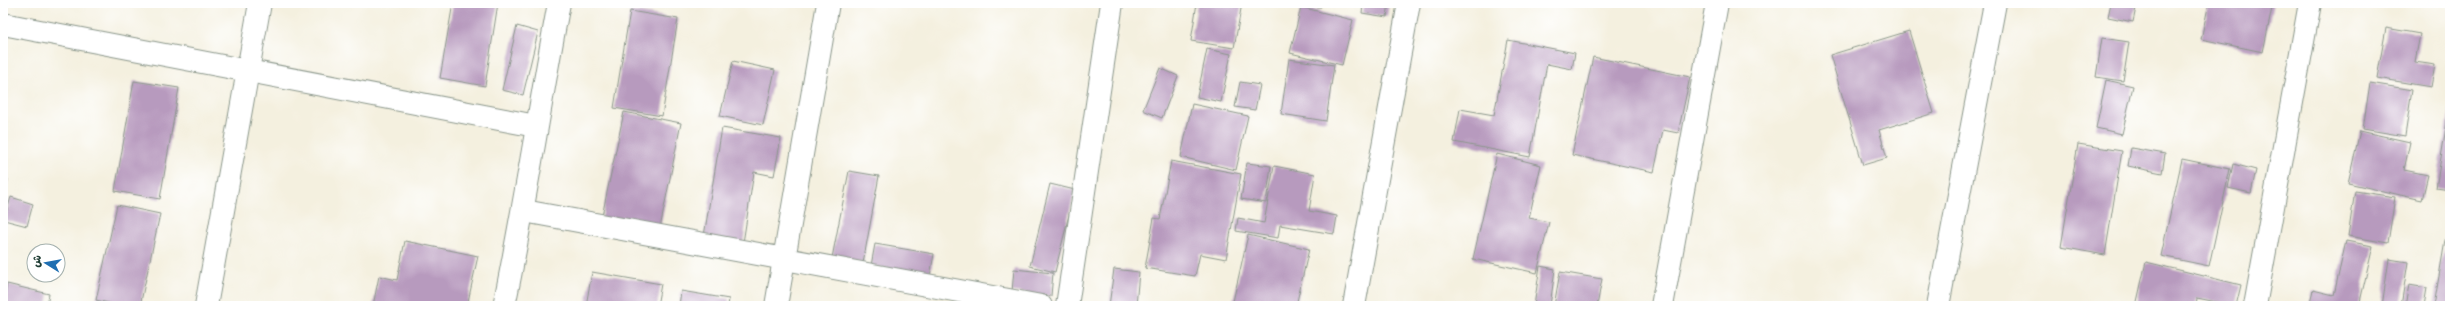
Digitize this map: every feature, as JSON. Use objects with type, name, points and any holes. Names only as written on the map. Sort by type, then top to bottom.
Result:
[{"type":"street","points":[[206,306],[260,3]]},
{"type":"street","points":[[504,306],[524,211],[536,126],[559,3]]},
{"type":"street","points":[[776,306],[828,3]]},
{"type":"street","points":[[1067,306],[1112,3]]},
{"type":"street","points":[[1354,306],[1409,3]]},
{"type":"street","points":[[1662,306],[1716,3]]},
{"type":"street","points":[[1938,306],[1995,3]]},
{"type":"street","points":[[2255,306],[2310,3]]},
{"type":"street","points":[[3,24],[536,126]]},
{"type":"street","points":[[524,211],[784,260],[1041,306]]},
{"type":"building","points":[[453,3],[498,3],[485,86],[440,78]]},
{"type":"building","points":[[1197,3],[1242,3],[1234,48],[1191,41]]},
{"type":"building","points":[[1296,3],[1321,3],[1321,7],[1296,6]]},
{"type":"building","points":[[1363,3],[1389,3],[1387,17],[1362,13]]},
{"type":"building","points":[[2111,3],[2137,3],[2133,22],[2108,17]]},
{"type":"building","points":[[2209,3],[2273,3],[2263,52],[2201,39]]},
{"type":"building","points":[[1301,7],[1353,20],[1342,65],[1290,53]]},
{"type":"building","points":[[630,11],[678,19],[662,116],[614,108]]},
{"type":"building","points":[[517,26],[538,32],[523,95],[502,90]]},
{"type":"building","points":[[2386,28],[2420,34],[2415,62],[2435,65],[2431,87],[2377,78]]},
{"type":"building","points":[[1909,31],[1934,113],[1879,130],[1887,158],[1863,165],[1830,55]]},
{"type":"building","points":[[2102,38],[2129,42],[2123,81],[2096,77]]},
{"type":"building","points":[[1508,40],[1575,53],[1572,69],[1547,64],[1530,157],[1454,142],[1460,109],[1494,115]]},
{"type":"building","points":[[1207,49],[1231,54],[1221,102],[1197,97]]},
{"type":"building","points":[[1593,57],[1690,77],[1678,133],[1663,130],[1654,172],[1572,155]]},
{"type":"building","points":[[1289,59],[1334,65],[1326,121],[1281,114]]},
{"type":"building","points":[[733,61],[775,70],[763,125],[720,116]]},
{"type":"building","points":[[1160,68],[1178,76],[1162,118],[1143,110]]},
{"type":"building","points":[[2106,80],[2133,86],[2122,134],[2096,128]]},
{"type":"building","points":[[134,81],[179,88],[160,199],[115,191]]},
{"type":"building","points":[[1240,82],[1260,85],[1255,110],[1235,107]]},
{"type":"building","points":[[2370,83],[2412,90],[2405,136],[2363,129]]},
{"type":"building","points":[[1192,104],[1248,116],[1236,170],[1181,157]]},
{"type":"building","points":[[2449,109],[2450,110],[2450,190],[2436,188]]},
{"type":"building","points":[[624,112],[681,123],[659,233],[601,221]]},
{"type":"building","points":[[722,128],[781,138],[774,176],[754,172],[743,243],[704,236]]},
{"type":"building","points":[[2360,131],[2410,142],[2404,170],[2428,175],[2422,200],[2348,183]]},
{"type":"building","points":[[2078,144],[2122,151],[2105,255],[2061,247]]},
{"type":"building","points":[[2131,148],[2165,154],[2162,173],[2128,166]]},
{"type":"building","points":[[1497,154],[1541,165],[1529,218],[1549,222],[1537,273],[1473,259]]},
{"type":"building","points":[[2182,159],[2230,169],[2209,266],[2161,256]]},
{"type":"building","points":[[1171,161],[1241,174],[1226,259],[1200,254],[1195,276],[1145,268],[1154,218],[1160,219]]},
{"type":"building","points":[[1247,163],[1271,166],[1266,203],[1241,199]]},
{"type":"building","points":[[2233,164],[2256,170],[2251,193],[2228,188]]},
{"type":"building","points":[[1274,166],[1315,174],[1309,211],[1337,216],[1334,234],[1280,225],[1278,238],[1236,231],[1238,218],[1264,223]]},
{"type":"building","points":[[849,171],[879,176],[863,263],[832,258]]},
{"type":"building","points":[[3,178],[8,179],[4,199],[3,199]]},
{"type":"building","points":[[1050,184],[1075,190],[1055,272],[1030,266]]},
{"type":"building","points":[[2355,191],[2395,197],[2388,243],[2348,236]]},
{"type":"building","points":[[11,197],[33,204],[27,226],[4,220]]},
{"type":"building","points":[[117,205],[160,214],[140,306],[121,306],[96,300]]},
{"type":"building","points":[[2449,217],[2450,306],[2434,306]]},
{"type":"building","points":[[1248,235],[1309,249],[1296,306],[1232,306]]},
{"type":"building","points":[[405,241],[478,256],[467,306],[373,306],[379,276],[397,280]]},
{"type":"building","points":[[2346,241],[2373,246],[2359,306],[2309,306],[2313,290],[2334,295]]},
{"type":"building","points":[[875,244],[934,254],[930,276],[871,266]]},
{"type":"building","points":[[2389,259],[2408,262],[2401,306],[2382,306]]},
{"type":"building","points":[[2146,262],[2241,285],[2236,306],[2197,298],[2196,306],[2136,306]]},
{"type":"building","points":[[1540,266],[1555,269],[1550,306],[1534,306]]},
{"type":"building","points":[[1014,269],[1053,273],[1051,296],[1012,292]]},
{"type":"building","points":[[1114,269],[1139,272],[1136,306],[1109,306]]},
{"type":"building","points":[[592,272],[661,284],[657,306],[586,306]]},
{"type":"building","points":[[1560,272],[1602,279],[1597,306],[1554,306]]},
{"type":"building","points":[[7,284],[49,294],[47,306],[3,306]]},
{"type":"building","points":[[2409,285],[2427,288],[2424,306],[2405,306]]},
{"type":"building","points":[[681,291],[729,299],[728,306],[679,306]]}]
